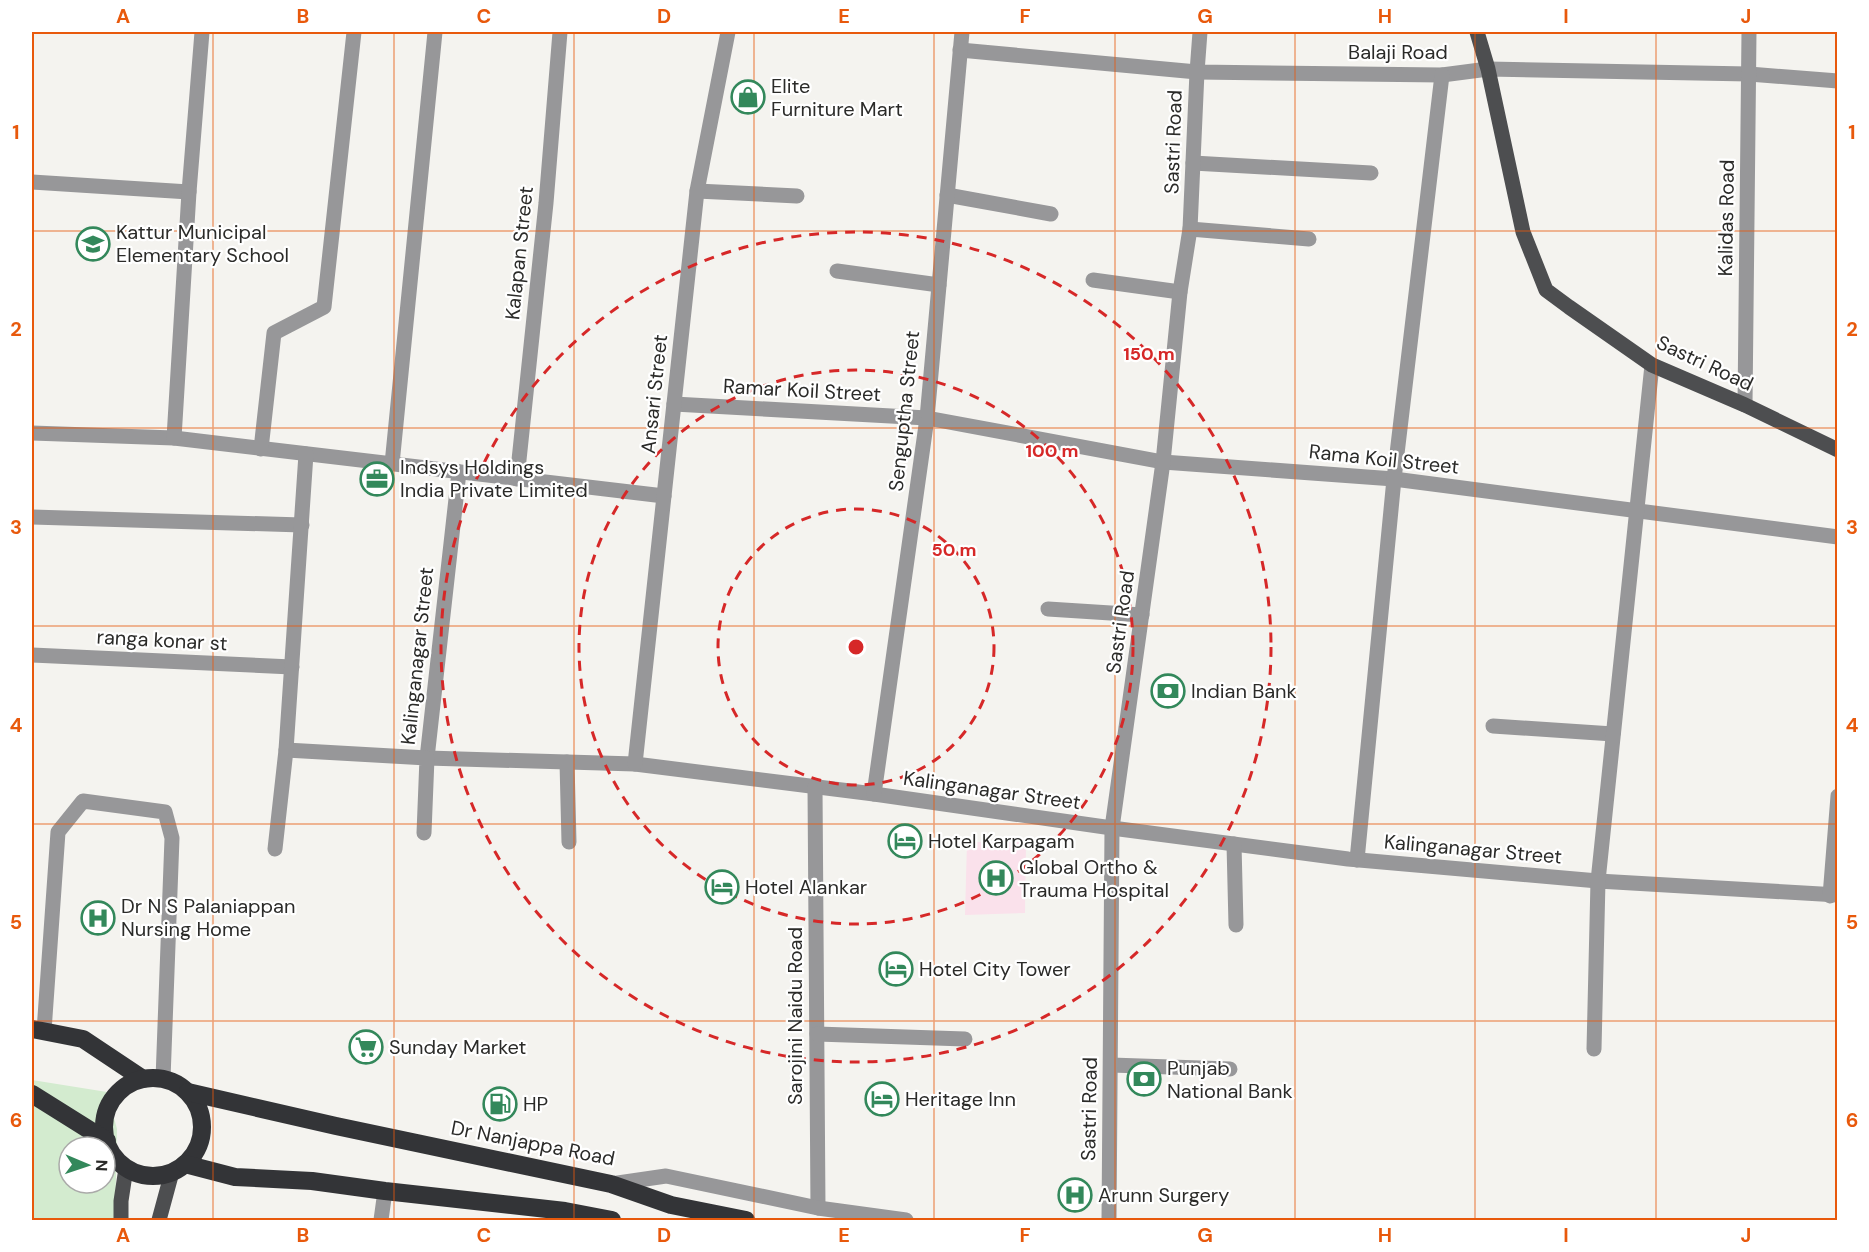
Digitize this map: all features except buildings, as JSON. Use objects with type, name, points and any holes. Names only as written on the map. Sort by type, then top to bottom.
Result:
[{"type":"highway","points":[[38,1030],[83,1039],[143,1079]]},
{"type":"highway","points":[[106,1135],[108,1109],[116,1095],[128,1085],[143,1079],[163,1079],[175,1083],[188,1092],[197,1105],[202,1120],[201,1137],[196,1152],[179,1168],[156,1176],[140,1174],[126,1168],[117,1159]]},
{"type":"highway","name":"Dr Nanjappa Road","points":[[188,1092],[611,1184]]},
{"type":"highway","points":[[32,1094],[95,1135]]},
{"type":"highway","points":[[179,1168],[235,1177],[312,1181],[612,1221]]},
{"type":"highway","points":[[611,1184],[672,1205],[747,1221]]},
{"type":"main road","name":"Sastri Road","points":[[1478,32],[1523,232],[1546,290],[1652,365],[1745,405],[1838,450]]},
{"type":"main road","points":[[121,1221],[121,1201],[126,1168]]},
{"type":"main road","points":[[159,1221],[179,1168]]},
{"type":"street","points":[[174,438],[189,192],[202,32]]},
{"type":"street","points":[[261,449],[274,333],[324,307],[354,32]]},
{"type":"street","points":[[393,464],[435,32]]},
{"type":"street","name":"Kalapan Street","points":[[517,479],[546,204],[560,32]]},
{"type":"street","name":"Ansari Street","points":[[635,764],[697,191],[728,32]]},
{"type":"street","name":"Senguptha Street","points":[[874,794],[927,418],[962,32]]},
{"type":"street","name":"Sastri Road","points":[[1109,1221],[1112,828],[1163,462],[1180,292],[1190,229],[1200,32]]},
{"type":"street","name":"Kalidas Road","points":[[1745,405],[1749,32]]},
{"type":"street","name":"Balaji Road","points":[[960,50],[1197,72],[1442,75],[1488,69],[1749,74],[1838,81]]},
{"type":"street","points":[[1357,860],[1394,479],[1442,75]]},
{"type":"street","points":[[1193,163],[1371,173]]},
{"type":"street","points":[[32,182],[189,192]]},
{"type":"street","points":[[697,191],[797,196]]},
{"type":"street","points":[[947,195],[1051,214]]},
{"type":"street","points":[[1190,229],[1309,239]]},
{"type":"street","points":[[837,272],[939,285]]},
{"type":"street","points":[[1093,280],[1180,292]]},
{"type":"street","points":[[1594,1049],[1598,881],[1652,365]]},
{"type":"street","name":"Ramar Koil Street","points":[[674,404],[927,418]]},
{"type":"street","name":"Rama Koil Street","points":[[927,418],[1163,462],[1394,479],[1838,537]]},
{"type":"street","points":[[32,433],[174,438],[664,496]]},
{"type":"street","points":[[275,849],[286,750],[306,454]]},
{"type":"street","name":"Kalinganagar Street","points":[[459,472],[427,758],[635,764],[1357,860],[1598,881],[1834,895]]},
{"type":"street","points":[[32,517],[302,525]]},
{"type":"street","points":[[1048,609],[1142,615]]},
{"type":"street","name":"ranga konar st","points":[[32,655],[292,667]]},
{"type":"street","points":[[1493,726],[1613,734]]},
{"type":"street","points":[[286,750],[427,758],[424,833]]},
{"type":"street","points":[[567,762],[569,842]]},
{"type":"street","name":"Sarojini Naidu Road","points":[[815,787],[818,1208]]},
{"type":"street","points":[[1834,895],[1838,796]]},
{"type":"street","points":[[38,1030],[58,832],[83,801],[165,812],[172,838],[163,1079]]},
{"type":"street","points":[[1234,844],[1236,925]]},
{"type":"street","points":[[817,1034],[965,1040]]},
{"type":"street","points":[[1111,1065],[1230,1069]]},
{"type":"street","name":"Dr Nanjappa Road","points":[[611,1184],[666,1176],[818,1208],[906,1221]]},
{"type":"street","points":[[381,1221],[385,1191]]},
{"type":"shaded area","name":"Global Ortho & Trauma Hospital","points":[[967,842],[1026,842],[1025,913],[965,915]]},
{"type":"green space","points":[[32,1080],[107,1092],[117,1135],[57,1135],[57,1195],[116,1195],[115,1220],[32,1220]]},
{"type":"place","name":"Elite Furniture Mart","points":[[748,97]]},
{"type":"place","name":"Kattur Municipal Elementary School","points":[[93,244]]},
{"type":"place","name":"Indsys Holdings India Private Limited","points":[[377,479]]},
{"type":"place","name":"Indian Bank","points":[[1168,691]]},
{"type":"place","name":"Hotel Karpagam","points":[[905,841]]},
{"type":"place","name":"Global Ortho & Trauma Hospital","points":[[996,878]]},
{"type":"place","name":"Hotel Alankar","points":[[722,887]]},
{"type":"place","name":"Dr N S Palaniappan Nursing Home","points":[[98,918]]},
{"type":"place","name":"Hotel City Tower","points":[[896,969]]},
{"type":"place","name":"Sunday Market","points":[[366,1047]]},
{"type":"place","name":"Punjab National Bank","points":[[1144,1079]]},
{"type":"place","name":"Heritage Inn","points":[[882,1099]]},
{"type":"place","name":"HP","points":[[500,1104]]},
{"type":"place","name":"Arunn Surgery","points":[[1075,1195]]}]
